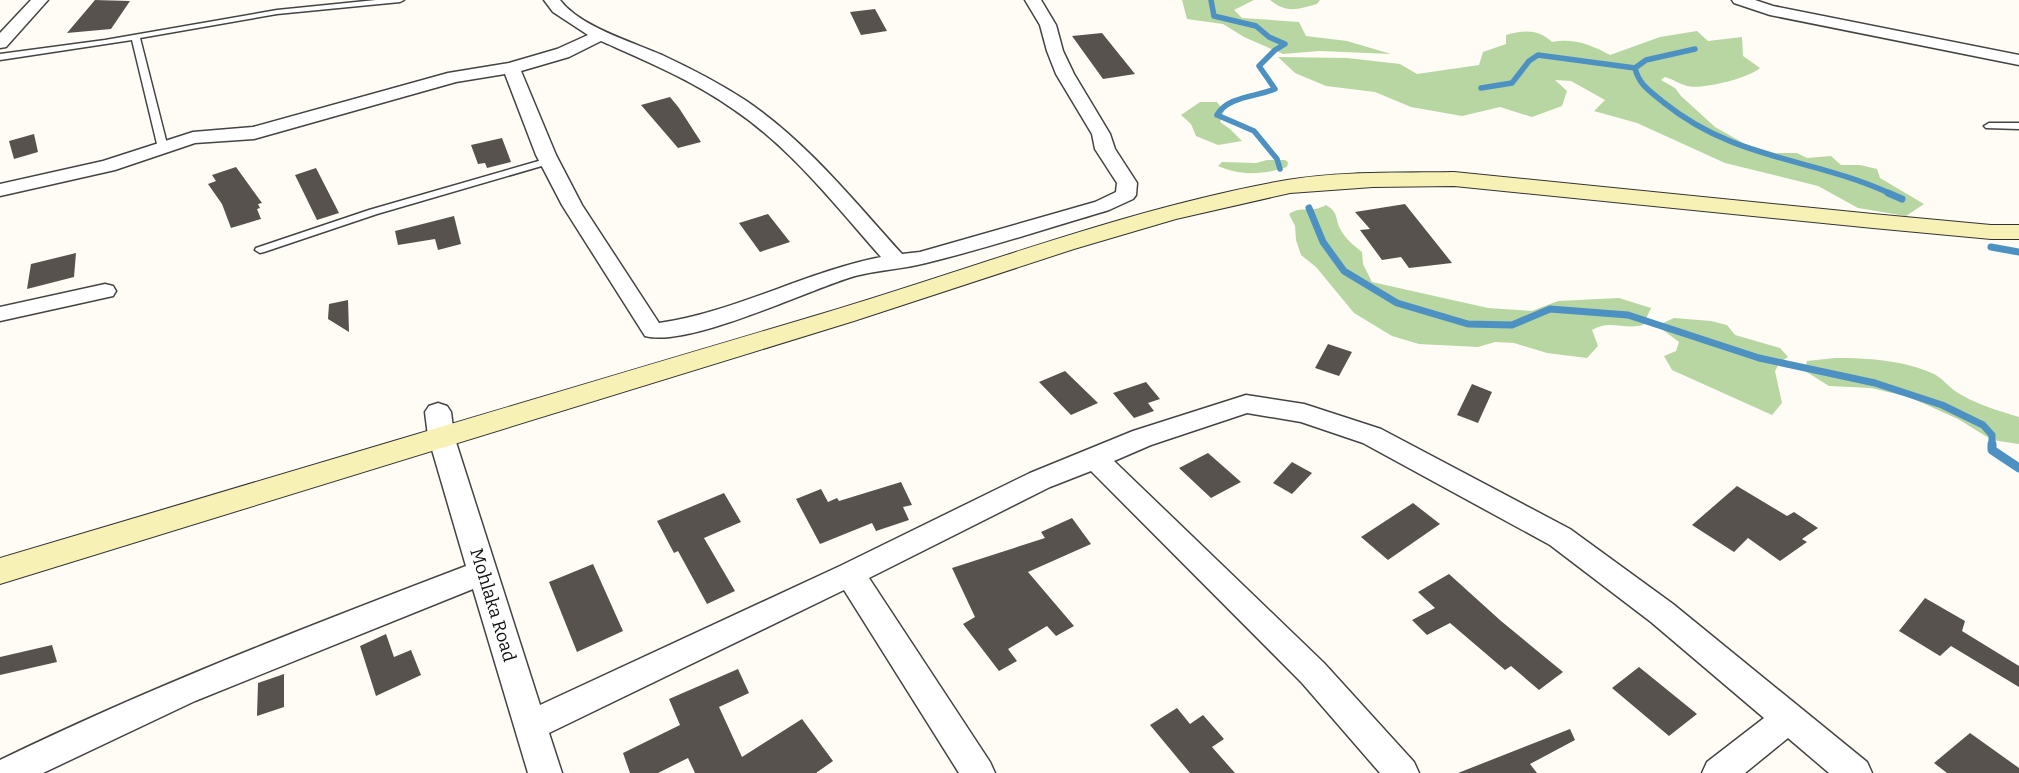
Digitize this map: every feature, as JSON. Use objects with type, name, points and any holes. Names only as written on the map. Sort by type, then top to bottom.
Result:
[{"type":"main road","points":[[0,571],[439,424],[845,315],[1041,252],[1170,214],[1240,196],[1290,186],[1373,180],[1454,179],[1873,221],[1991,232],[2019,232]]},
{"type":"street","points":[[0,43],[40,0]]},
{"type":"street","points":[[552,0],[555,7],[567,16],[665,63],[739,105],[808,164],[896,261]]},
{"type":"street","points":[[511,68],[549,161],[572,205],[653,331],[673,329],[758,306],[836,275],[896,261],[922,258],[1102,206],[1126,195],[1127,183],[1106,149],[1101,134],[1065,74],[1054,52],[1048,25],[1033,0]]},
{"type":"street","points":[[1740,0],[1770,10],[2019,60]]},
{"type":"street","points":[[0,190],[108,166],[193,138],[254,133],[454,77],[511,68],[563,53],[602,34]]},
{"type":"street","points":[[1024,229],[1041,252]]},
{"type":"street","points":[[0,314],[105,292]]},
{"type":"street","points":[[531,725],[850,574],[1040,480],[1095,460],[1142,438],[1246,404],[1304,413],[1372,436],[1560,537],[1662,613],[1855,773]]},
{"type":"street","name":"Mohlaka Road","points":[[439,424],[545,773]]},
{"type":"street","points":[[1095,460],[1313,673],[1402,773]]},
{"type":"street","points":[[8,773],[57,747],[195,685],[483,572]]},
{"type":"street","points":[[850,574],[978,773]]},
{"type":"street","points":[[1719,773],[1789,718]]},
{"type":"lane","points":[[0,57],[277,12],[400,0]]},
{"type":"lane","points":[[135,36],[163,148]]},
{"type":"lane","points":[[1988,126],[2019,126]]},
{"type":"lane","points":[[260,250],[373,212],[549,161]]},
{"type":"green space","points":[[1182,0],[1254,0],[1234,10],[1242,18],[1299,22],[1306,36],[1347,41],[1391,54],[1319,51],[1283,54],[1244,37],[1223,24],[1187,19]]},
{"type":"green space","points":[[1270,0],[1320,0],[1317,4],[1287,9]]},
{"type":"green space","points":[[1697,31],[1708,41],[1742,37],[1743,56],[1760,68],[1746,76],[1714,85],[1694,87],[1665,77],[1661,80],[1675,88],[1681,96],[1715,127],[1745,144],[1775,153],[1797,153],[1807,158],[1831,156],[1841,165],[1860,165],[1877,169],[1880,178],[1924,204],[1906,216],[1858,208],[1818,186],[1725,163],[1637,123],[1594,111],[1605,100],[1571,81],[1555,80],[1567,91],[1562,106],[1532,117],[1500,107],[1462,116],[1411,107],[1375,92],[1326,86],[1295,73],[1278,57],[1347,58],[1400,64],[1417,74],[1479,65],[1483,52],[1506,44],[1506,35],[1519,32],[1536,33],[1552,42],[1568,41],[1582,43],[1610,55],[1660,37]]},
{"type":"green space","points":[[1200,102],[1217,102],[1224,111],[1220,122],[1242,141],[1218,145],[1196,136],[1191,124],[1181,115]]},
{"type":"green space","points":[[1267,160],[1285,160],[1288,162],[1287,167],[1269,172],[1244,173],[1218,166],[1222,162],[1256,163]]},
{"type":"green space","points":[[1326,205],[1335,213],[1345,236],[1362,252],[1363,264],[1372,282],[1488,308],[1532,311],[1558,301],[1619,298],[1651,308],[1643,325],[1605,325],[1592,330],[1598,346],[1587,358],[1547,353],[1514,343],[1495,342],[1478,347],[1419,344],[1392,336],[1354,313],[1316,267],[1301,255],[1296,240],[1295,226],[1289,214],[1298,210],[1315,209]]},
{"type":"green space","points":[[1674,318],[1711,321],[1727,325],[1735,335],[1780,348],[1788,357],[1780,362],[1775,371],[1782,403],[1772,415],[1672,370],[1664,356],[1676,351],[1679,342],[1663,330],[1663,323]]},
{"type":"green space","points":[[1835,358],[1898,363],[1934,374],[1970,400],[2019,417],[2019,444],[1992,440],[1958,419],[1909,397],[1871,388],[1829,386],[1805,371],[1807,361]]},
{"type":"building","points":[[95,0],[130,1],[111,29],[67,33]]},
{"type":"building","points":[[875,9],[887,31],[861,35],[850,12]]},
{"type":"building","points":[[1102,33],[1135,74],[1103,79],[1072,36]]},
{"type":"building","points":[[670,97],[701,142],[678,148],[641,105]]},
{"type":"building","points":[[34,134],[38,152],[14,159],[9,141]]},
{"type":"building","points":[[502,138],[511,162],[487,168],[485,163],[478,164],[471,145]]},
{"type":"building","points":[[236,167],[262,203],[258,204],[260,208],[257,209],[261,219],[231,228],[222,204],[208,184],[216,181],[212,175]]},
{"type":"building","points":[[316,168],[339,213],[317,220],[295,175]]},
{"type":"building","points":[[1405,204],[1452,263],[1409,268],[1401,257],[1382,260],[1360,230],[1370,229],[1355,212]]},
{"type":"building","points":[[768,214],[790,242],[760,252],[739,223]]},
{"type":"building","points":[[454,216],[461,244],[438,250],[435,239],[398,245],[395,231]]},
{"type":"building","points":[[76,253],[74,277],[27,289],[31,264]]},
{"type":"building","points":[[348,300],[349,332],[328,319],[329,304]]},
{"type":"building","points":[[1328,344],[1352,352],[1339,376],[1315,368]]},
{"type":"building","points":[[1065,371],[1098,403],[1071,415],[1039,382]]},
{"type":"building","points":[[1146,382],[1160,399],[1148,403],[1154,411],[1134,418],[1113,393]]},
{"type":"building","points":[[1472,384],[1492,392],[1478,423],[1457,415]]},
{"type":"building","points":[[1208,453],[1241,482],[1211,498],[1179,468]]},
{"type":"building","points":[[1292,462],[1312,473],[1292,494],[1273,483]]},
{"type":"building","points":[[901,482],[912,505],[903,507],[909,520],[876,531],[872,523],[820,544],[796,499],[821,489],[828,502],[837,498],[839,501]]},
{"type":"building","points":[[1737,486],[1787,516],[1794,512],[1818,528],[1802,539],[1807,542],[1780,561],[1748,538],[1734,552],[1692,525]]},
{"type":"building","points":[[724,493],[741,522],[704,538],[735,591],[707,604],[678,551],[674,553],[657,521]]},
{"type":"building","points":[[1413,503],[1440,524],[1388,560],[1361,537]]},
{"type":"building","points":[[1072,518],[1091,544],[1028,572],[1074,626],[1056,636],[1047,626],[1008,649],[1017,661],[999,671],[963,624],[975,617],[952,568],[1045,538],[1041,532]]},
{"type":"building","points":[[593,564],[623,631],[577,652],[549,582]]},
{"type":"building","points":[[1449,574],[1501,621],[1563,672],[1539,690],[1511,666],[1505,670],[1450,623],[1427,635],[1412,620],[1435,608],[1418,592]]},
{"type":"building","points":[[1925,598],[1965,621],[1962,631],[2019,666],[2019,687],[1951,646],[1940,656],[1899,631]]},
{"type":"building","points":[[386,634],[394,657],[411,650],[421,675],[376,696],[360,646]]},
{"type":"building","points":[[52,645],[57,662],[0,675],[0,657]]},
{"type":"building","points":[[1639,667],[1697,714],[1669,736],[1612,688]]},
{"type":"building","points":[[738,669],[749,693],[719,707],[742,757],[802,719],[833,761],[816,773],[695,773],[688,758],[658,773],[630,773],[623,753],[680,725],[669,699]]},
{"type":"building","points":[[284,674],[284,707],[257,716],[258,683]]},
{"type":"building","points":[[1177,708],[1190,724],[1203,715],[1224,739],[1212,747],[1235,773],[1190,773],[1150,725]]},
{"type":"building","points":[[1570,729],[1575,740],[1530,764],[1537,773],[1458,773]]},
{"type":"building","points":[[1970,733],[2019,768],[2019,773],[1947,773],[1934,763]]},
{"type":"waterway","points":[[1211,0],[1214,16],[1256,26],[1269,37],[1285,44],[1275,50],[1259,66],[1275,89],[1228,104],[1217,115],[1254,131],[1277,159],[1280,169]]},
{"type":"waterway","points":[[1635,68],[1646,60],[1695,49]]},
{"type":"waterway","points":[[1481,88],[1512,83],[1529,61],[1538,55],[1635,68]]},
{"type":"waterway","points":[[1635,68],[1639,79],[1663,102],[1690,121],[1718,136],[1774,156],[1832,172],[1891,194]]},
{"type":"waterway","points":[[1888,193],[1902,199]]},
{"type":"waterway","points":[[1309,208],[1323,242],[1344,271],[1397,303],[1468,324],[1512,325],[1550,309],[1628,315],[1759,358],[1875,383],[1942,405],[1983,425],[1992,435],[1992,450],[2019,468]]},
{"type":"waterway","points":[[1991,247],[2019,252]]}]
